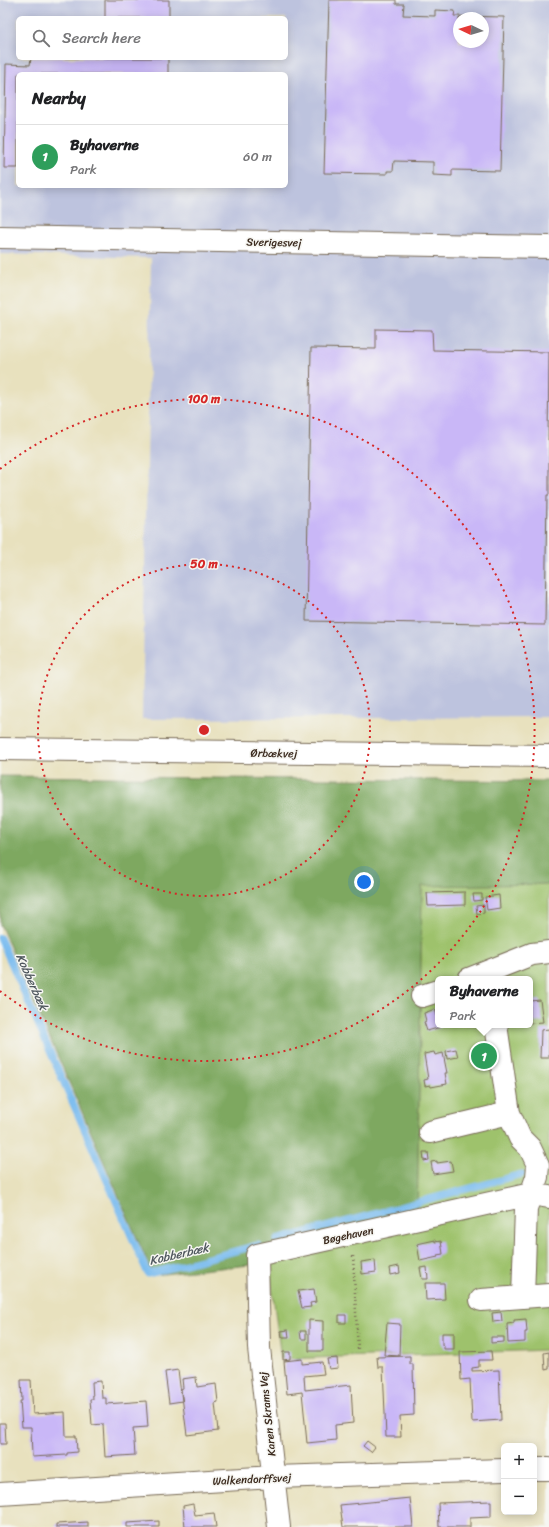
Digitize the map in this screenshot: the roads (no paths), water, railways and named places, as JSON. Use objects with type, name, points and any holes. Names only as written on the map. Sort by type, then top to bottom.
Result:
[{"type":"street","name":"Sverigesvej","points":[[0,237],[549,247]]},
{"type":"street","name":"Ørbækvej","points":[[0,749],[549,756]]},
{"type":"street","points":[[482,976],[532,954],[549,952]]},
{"type":"street","points":[[496,1028],[509,1113],[520,1138],[539,1149],[537,1177],[540,1196],[526,1208],[523,1297]]},
{"type":"street","points":[[430,1132],[509,1113]]},
{"type":"street","name":"Bøgehaven","points":[[259,1348],[257,1255],[540,1196]]},
{"type":"street","points":[[481,1300],[549,1295]]},
{"type":"street","name":"Karen Skrams Vej","points":[[259,1348],[279,1527]]},
{"type":"street","points":[[537,1469],[549,1469]]},
{"type":"street","name":"Walkendorffsvej","points":[[0,1494],[274,1477],[501,1470]]},
{"type":"waterway","name":"Kobberbæk","points":[[0,938],[148,1274],[258,1245]]},
{"type":"waterway","name":"Kobberbæk","points":[[277,1240],[522,1174]]},
{"type":"place","name":"Byhaverne","points":[[484,1056]]}]
